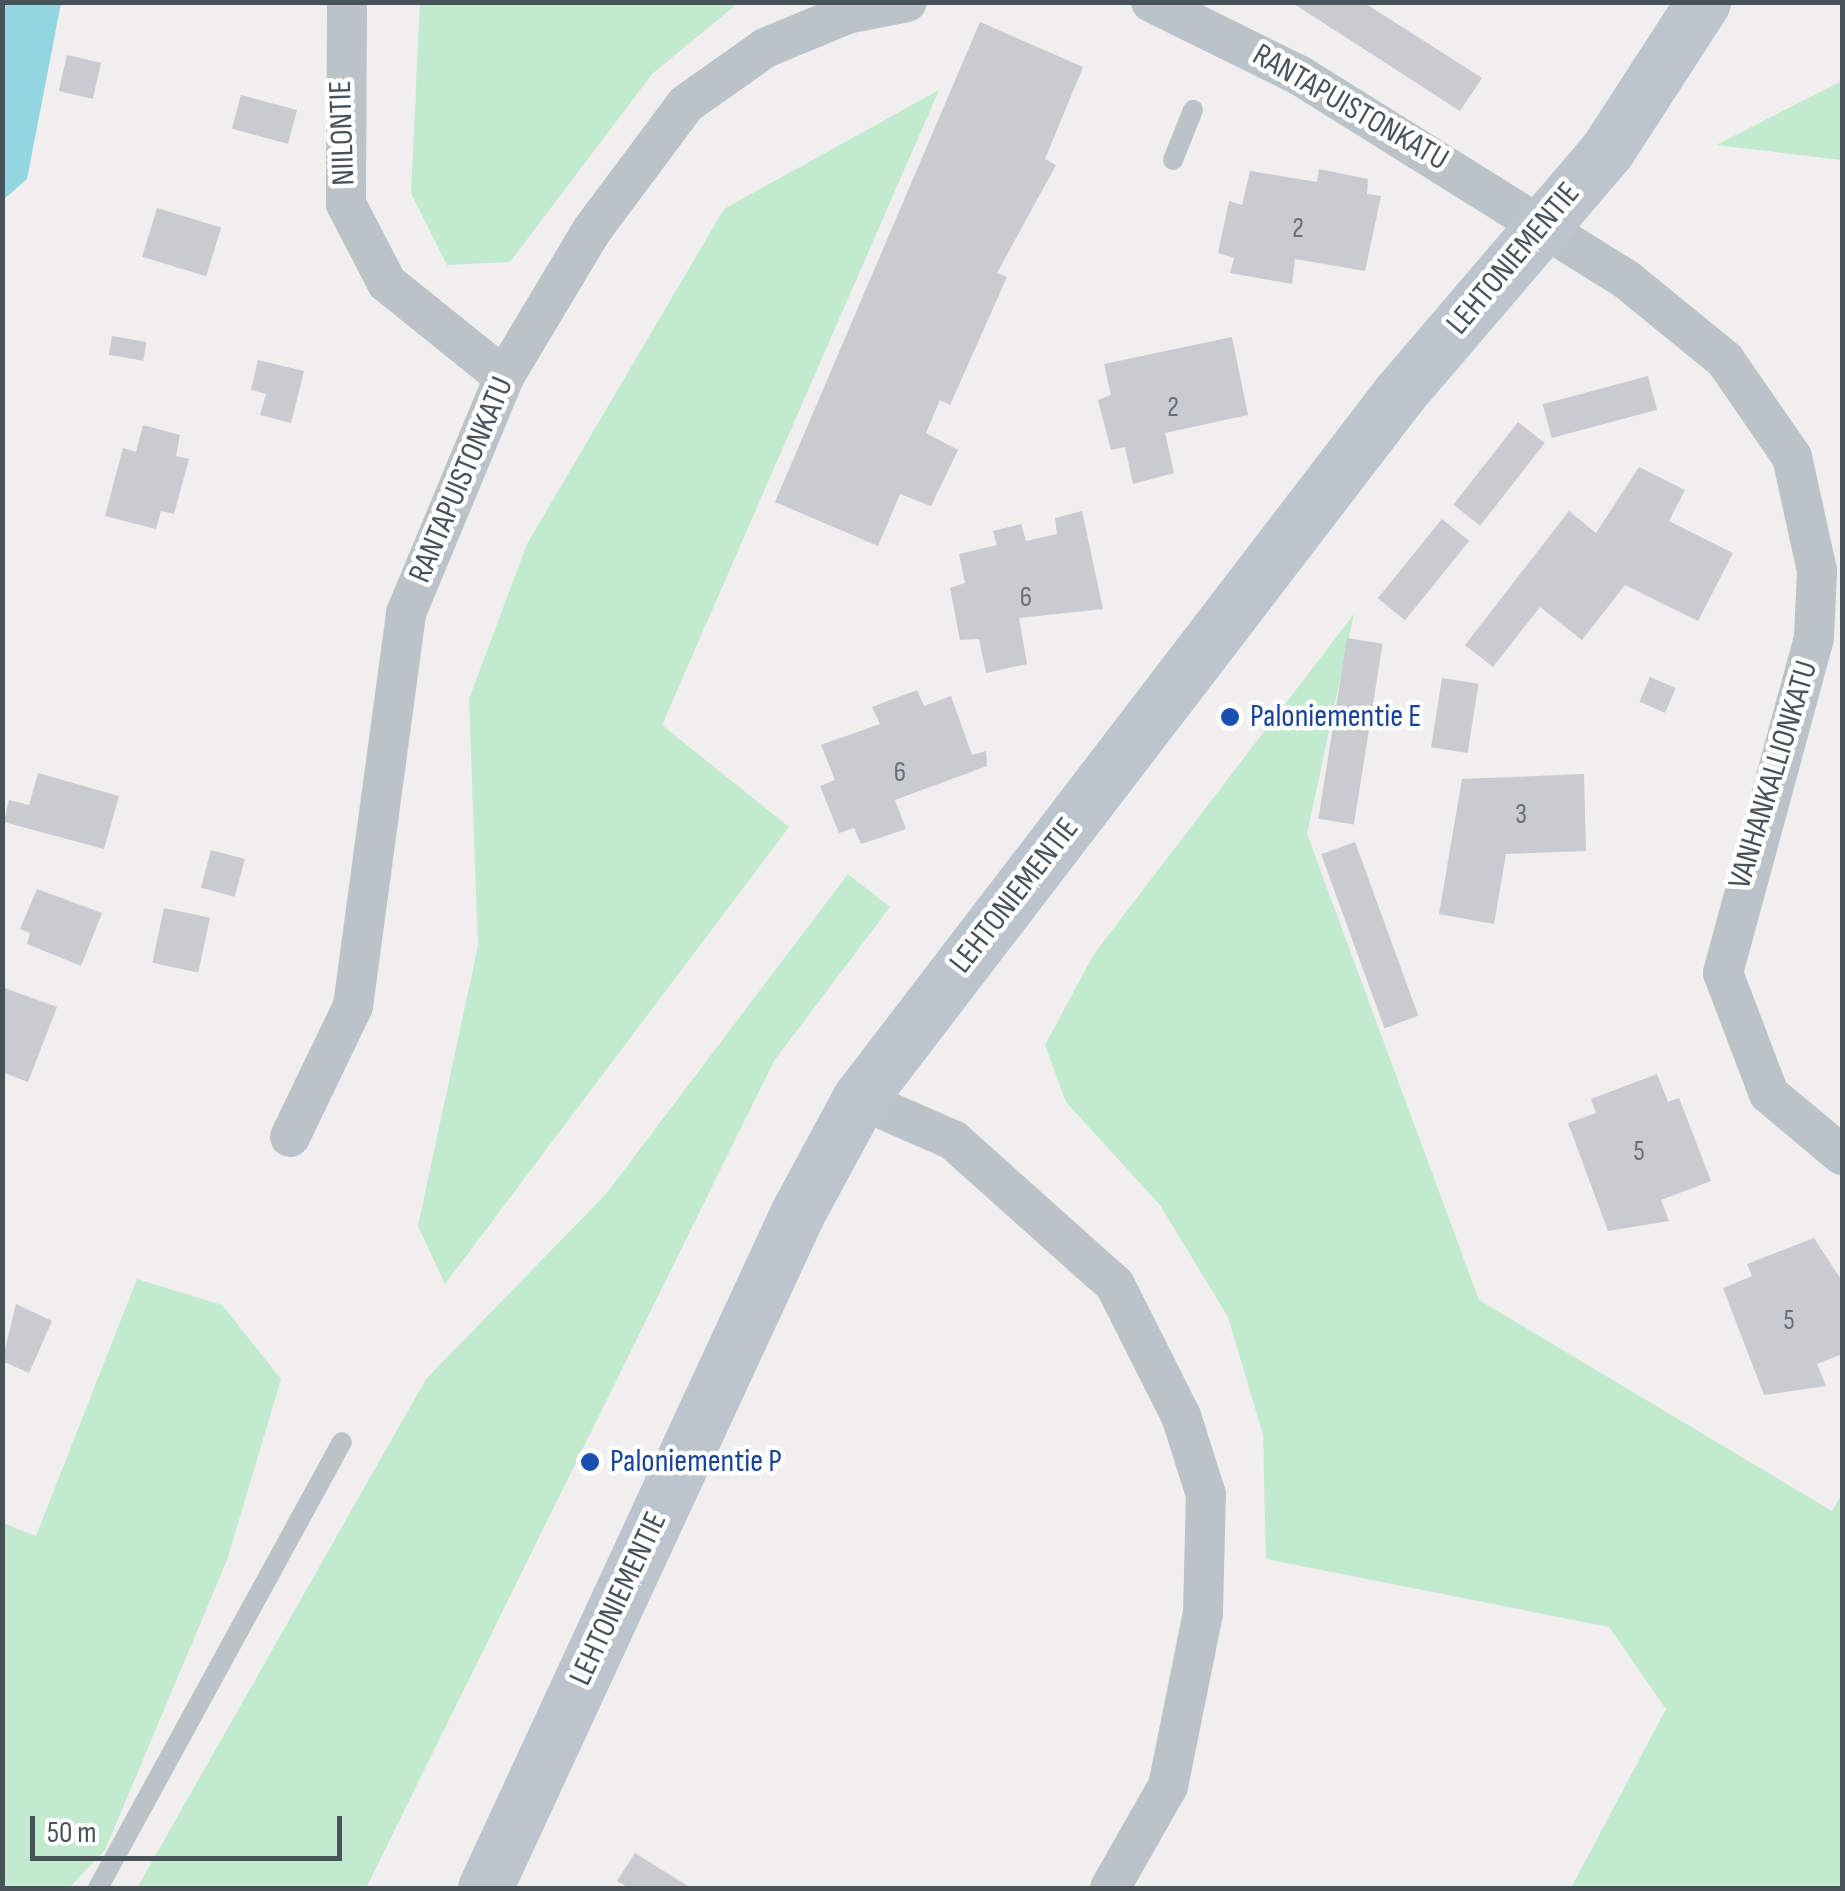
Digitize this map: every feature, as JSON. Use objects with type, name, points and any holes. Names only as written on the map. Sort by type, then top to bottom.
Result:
[{"type":"main road","name":"LEHTONIEMENTIE","points":[[485,1888],[798,1212],[859,1098],[1398,394],[1544,223],[1671,62],[1702,2]]},
{"type":"street","name":"NIILONTIE","points":[[347,2],[346,204],[387,283],[504,377]]},
{"type":"street","name":"RANTAPUISTONKATU","points":[[290,1137],[354,1006],[406,613],[504,377],[592,230],[686,104],[766,48],[847,14],[907,2]]},
{"type":"street","name":"RANTAPUISTONKATU","points":[[1151,2],[1299,74],[1544,223]]},
{"type":"street","name":"VANHANKALLIONKATU","points":[[1544,223],[1725,360],[1792,457],[1817,571],[1814,638],[1722,973],[1769,1094],[1842,1155]]},
{"type":"street","points":[[859,1098],[953,1140],[1115,1285],[1196,1463],[1206,1495],[1203,1613],[1187,1704],[1168,1786],[1110,1888]]},
{"type":"lane","points":[[1174,160],[1193,110]]},
{"type":"lane","points":[[98,1888],[342,1442]]},
{"type":"green space","points":[[420,2],[738,3],[652,74],[510,262],[447,265],[411,193]]},
{"type":"green space","points":[[1842,81],[1842,160],[1716,145]]},
{"type":"green space","points":[[939,90],[662,725],[789,827],[445,1284],[418,1226],[478,946],[469,699],[527,544],[724,209]]},
{"type":"green space","points":[[1354,614],[1307,834],[1479,1300],[1832,1511],[1842,1494],[1842,1888],[1571,1888],[1666,1709],[1609,1627],[1266,1559],[1263,1435],[1228,1317],[1160,1205],[1066,1102],[1045,1045],[1094,954]]},
{"type":"green space","points":[[848,874],[890,907],[774,1061],[366,1888],[137,1888],[426,1379],[606,1194]]},
{"type":"green space","points":[[137,1279],[222,1305],[281,1379],[227,1560],[105,1850],[69,1888],[3,1888],[3,1523],[36,1536]]},
{"type":"water","points":[[3,2],[61,3],[27,179],[3,200]]},
{"type":"building","points":[[1291,2],[1363,2],[1482,78],[1460,111]]},
{"type":"building","points":[[980,22],[1083,67],[1045,159],[1056,165],[997,273],[1007,277],[950,405],[940,400],[926,433],[958,450],[931,506],[900,494],[878,546],[775,502]]},
{"type":"building","points":[[67,55],[101,63],[93,99],[59,91]]},
{"type":"building","points":[[241,95],[297,110],[288,144],[232,129]]},
{"type":"building","points":[[1319,169],[1368,179],[1367,194],[1381,196],[1365,271],[1295,259],[1292,284],[1230,273],[1234,258],[1218,253],[1229,201],[1242,205],[1250,171],[1317,182]]},
{"type":"building","points":[[157,208],[221,228],[206,276],[142,257]]},
{"type":"building","points":[[112,336],[146,342],[143,361],[109,355]]},
{"type":"building","points":[[1232,337],[1248,415],[1165,433],[1174,473],[1133,484],[1125,447],[1111,450],[1098,400],[1111,395],[1104,364]]},
{"type":"building","points":[[258,360],[304,371],[291,423],[260,415],[266,394],[251,390]]},
{"type":"building","points":[[1648,376],[1657,410],[1552,438],[1543,404]]},
{"type":"building","points":[[1518,422],[1545,443],[1480,526],[1453,505]]},
{"type":"building","points":[[143,425],[180,435],[176,456],[189,459],[174,514],[161,511],[156,529],[105,516],[123,448],[136,452]]},
{"type":"building","points":[[1639,467],[1685,490],[1669,521],[1733,553],[1698,621],[1625,585],[1582,640],[1540,607],[1493,667],[1465,645],[1569,511],[1596,533]]},
{"type":"building","points":[[1082,511],[1103,609],[1019,618],[1027,664],[986,673],[979,639],[960,640],[950,588],[965,583],[959,554],[997,545],[993,531],[1021,524],[1026,541],[1057,534],[1055,518]]},
{"type":"building","points":[[1442,519],[1469,541],[1405,620],[1378,598]]},
{"type":"building","points":[[1347,638],[1383,644],[1354,824],[1318,819]]},
{"type":"building","points":[[1650,677],[1676,688],[1665,713],[1639,702]]},
{"type":"building","points":[[1442,678],[1479,684],[1468,753],[1431,747]]},
{"type":"building","points":[[917,690],[924,706],[951,696],[972,755],[986,751],[987,766],[895,800],[906,829],[861,844],[854,828],[839,833],[820,786],[835,780],[821,745],[880,724],[872,707]]},
{"type":"building","points":[[38,773],[119,796],[104,849],[4,822],[9,800],[29,805]]},
{"type":"building","points":[[1584,774],[1586,851],[1506,854],[1494,924],[1439,914],[1462,779]]},
{"type":"building","points":[[1355,842],[1418,1016],[1384,1028],[1321,854]]},
{"type":"building","points":[[211,850],[245,859],[235,897],[201,888]]},
{"type":"building","points":[[37,889],[102,913],[81,966],[27,944],[30,933],[20,929]]},
{"type":"building","points":[[164,908],[210,918],[198,973],[152,963]]},
{"type":"building","points":[[2,987],[57,1007],[28,1082],[2,1072]]},
{"type":"building","points":[[1657,1074],[1668,1102],[1679,1098],[1711,1181],[1661,1200],[1669,1221],[1608,1231],[1568,1123],[1596,1113],[1591,1099]]},
{"type":"building","points":[[1814,1238],[1842,1281],[1842,1354],[1817,1364],[1826,1386],[1764,1395],[1723,1288],[1752,1276],[1747,1264]]},
{"type":"building","points":[[16,1304],[52,1321],[29,1373],[2,1361]]},
{"type":"building","points":[[635,1853],[691,1888],[629,1888],[617,1881]]},
{"type":"place","name":"Paloniementie E","points":[[1230,717]]},
{"type":"place","name":"Paloniementie P","points":[[590,1462]]}]
